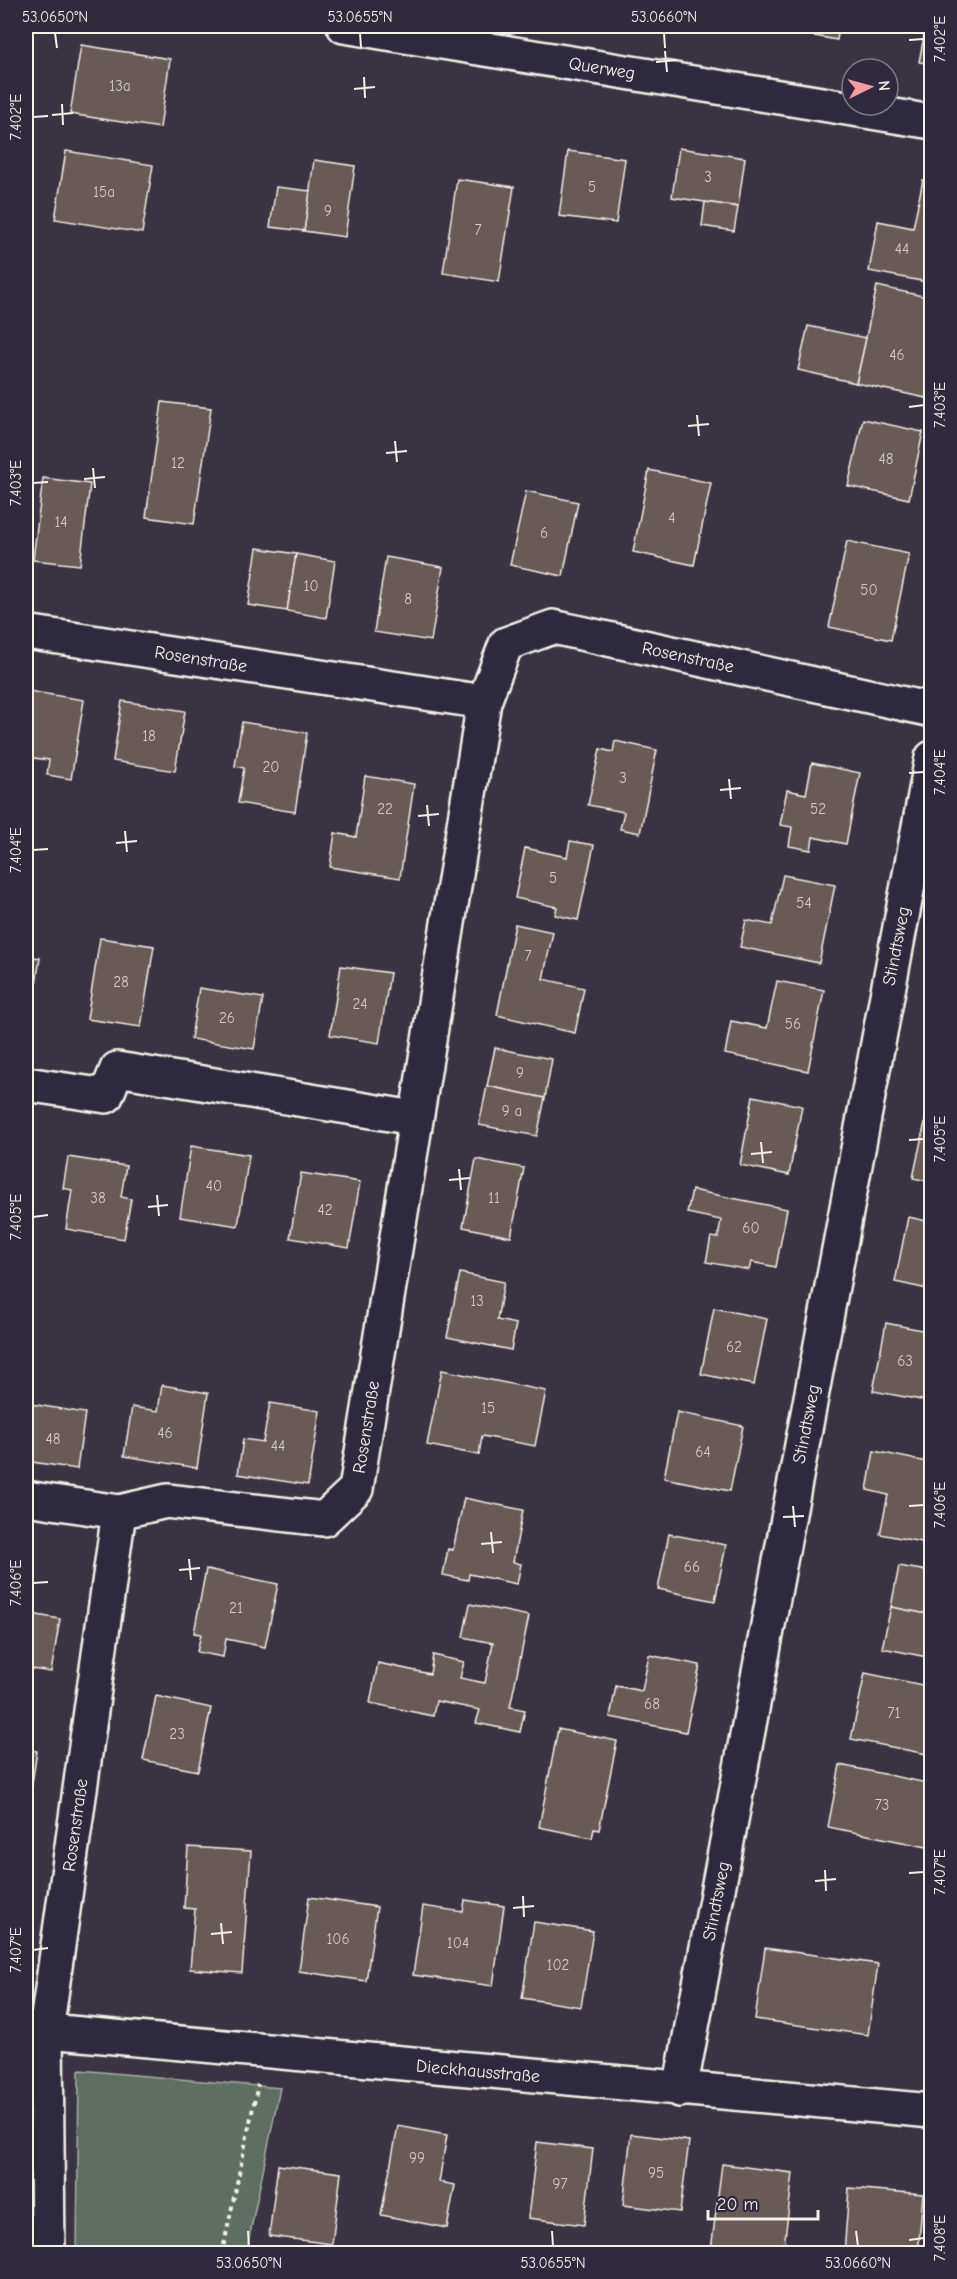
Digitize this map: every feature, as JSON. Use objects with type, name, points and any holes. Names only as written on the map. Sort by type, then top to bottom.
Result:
[{"type":"street","name":"Querweg","points":[[344,26],[377,28],[932,122]]},
{"type":"street","name":"Rosenstraße","points":[[26,1498],[119,1512],[167,1501],[324,1519],[356,1489],[414,1118],[484,702],[506,644],[553,627],[932,710]]},
{"type":"street","name":"Rosenstraße","points":[[26,632],[484,702]]},
{"type":"street","name":"Stindtsweg","points":[[680,2090],[932,758]]},
{"type":"street","points":[[26,1084],[106,1096],[117,1069],[414,1118]]},
{"type":"street","name":"Rosenstraße","points":[[48,2253],[36,2030],[119,1512]]},
{"type":"street","name":"Dieckhausstraße","points":[[36,2030],[932,2111]]},
{"type":"path","points":[[222,2253],[265,2051]]},
{"type":"green space","points":[[79,2070],[280,2088],[246,2253],[77,2253]]},
{"type":"building","points":[[760,26],[839,26],[837,40]]},
{"type":"building","points":[[926,26],[932,26],[932,64],[919,62]]},
{"type":"building","points":[[81,45],[170,59],[160,128],[70,114]]},
{"type":"building","points":[[679,148],[745,158],[738,207],[672,197]]},
{"type":"building","points":[[66,151],[153,165],[142,233],[55,219]]},
{"type":"building","points":[[568,151],[625,159],[616,223],[559,216]]},
{"type":"building","points":[[314,160],[355,166],[345,237],[304,231]]},
{"type":"building","points":[[457,179],[514,187],[499,282],[443,273]]},
{"type":"building","points":[[923,180],[932,182],[932,283],[869,271],[878,221],[913,228]]},
{"type":"building","points":[[276,187],[310,191],[304,231],[270,227]]},
{"type":"building","points":[[705,202],[738,207],[734,231],[702,226]]},
{"type":"building","points":[[877,286],[932,298],[932,372],[926,398],[856,383]]},
{"type":"building","points":[[808,326],[866,338],[856,383],[798,370]]},
{"type":"building","points":[[162,402],[211,408],[194,524],[146,517]]},
{"type":"building","points":[[863,419],[923,432],[909,499],[848,486]]},
{"type":"building","points":[[649,470],[711,483],[694,565],[633,552]]},
{"type":"building","points":[[43,478],[90,484],[80,565],[33,560]]},
{"type":"building","points":[[526,491],[578,502],[563,576],[510,565]]},
{"type":"building","points":[[847,541],[909,554],[891,640],[829,627]]},
{"type":"building","points":[[257,548],[296,554],[287,611],[248,605]]},
{"type":"building","points":[[296,554],[335,561],[326,618],[287,611]]},
{"type":"building","points":[[386,557],[443,567],[431,641],[374,632]]},
{"type":"building","points":[[28,691],[84,700],[71,779],[47,775],[49,760],[26,757]]},
{"type":"building","points":[[122,701],[185,711],[175,771],[113,761]]},
{"type":"building","points":[[242,722],[307,733],[295,812],[238,803],[244,768],[235,766]]},
{"type":"building","points":[[615,741],[657,750],[640,833],[620,829],[624,812],[588,805],[600,749],[613,752]]},
{"type":"building","points":[[812,763],[860,773],[846,844],[813,837],[811,850],[789,846],[792,827],[780,825],[787,790],[806,794]]},
{"type":"building","points":[[365,776],[414,784],[400,878],[330,867],[335,833],[356,837]]},
{"type":"building","points":[[570,841],[594,845],[578,920],[555,915],[557,907],[515,898],[525,848],[567,857]]},
{"type":"building","points":[[783,875],[835,885],[819,963],[740,947],[746,920],[772,925]]},
{"type":"building","points":[[515,924],[553,932],[543,979],[584,988],[575,1033],[497,1015]]},
{"type":"building","points":[[100,938],[154,946],[141,1027],[87,1019]]},
{"type":"building","points":[[26,956],[40,958],[28,1037],[26,1037]]},
{"type":"building","points":[[341,966],[390,973],[379,1043],[330,1035]]},
{"type":"building","points":[[777,981],[824,990],[808,1071],[725,1054],[731,1021],[767,1028]]},
{"type":"building","points":[[199,988],[263,998],[254,1049],[191,1039]]},
{"type":"building","points":[[495,1048],[552,1059],[545,1098],[487,1086]]},
{"type":"building","points":[[487,1086],[545,1098],[537,1136],[479,1125]]},
{"type":"building","points":[[753,1096],[802,1106],[789,1175],[740,1165]]},
{"type":"building","points":[[928,1108],[932,1109],[932,1182],[913,1178]]},
{"type":"building","points":[[191,1146],[249,1155],[238,1226],[180,1217]]},
{"type":"building","points":[[68,1157],[126,1166],[121,1197],[131,1199],[124,1239],[66,1229],[72,1190],[63,1188]]},
{"type":"building","points":[[476,1159],[524,1168],[511,1237],[463,1227]]},
{"type":"building","points":[[301,1173],[360,1182],[349,1248],[290,1238]]},
{"type":"building","points":[[692,1190],[787,1209],[776,1267],[751,1262],[749,1270],[706,1262],[711,1237],[718,1238],[721,1220],[687,1213]]},
{"type":"building","points":[[908,1217],[932,1222],[932,1290],[895,1282]]},
{"type":"building","points":[[460,1273],[504,1282],[497,1320],[516,1324],[511,1350],[447,1337]]},
{"type":"building","points":[[714,1308],[767,1319],[754,1385],[701,1374]]},
{"type":"building","points":[[886,1323],[932,1332],[932,1402],[873,1391]]},
{"type":"building","points":[[442,1370],[546,1391],[535,1446],[482,1436],[479,1455],[427,1445]]},
{"type":"building","points":[[162,1385],[208,1393],[197,1468],[124,1456],[132,1407],[158,1411]]},
{"type":"building","points":[[270,1403],[320,1411],[308,1485],[238,1474],[243,1439],[263,1442]]},
{"type":"building","points":[[31,1404],[85,1413],[77,1469],[26,1461],[26,1416],[29,1417]]},
{"type":"building","points":[[677,1412],[743,1426],[730,1491],[664,1478]]},
{"type":"building","points":[[874,1451],[932,1463],[932,1544],[880,1534],[888,1495],[867,1490]]},
{"type":"building","points":[[464,1498],[523,1510],[513,1562],[521,1564],[517,1584],[469,1574],[468,1580],[443,1575],[448,1549],[453,1550]]},
{"type":"building","points":[[669,1534],[726,1545],[715,1601],[658,1589]]},
{"type":"building","points":[[899,1566],[932,1572],[932,1615],[891,1607]]},
{"type":"building","points":[[206,1569],[278,1584],[265,1647],[226,1639],[223,1657],[197,1652],[201,1634],[194,1633]]},
{"type":"building","points":[[470,1604],[529,1616],[510,1707],[525,1710],[520,1732],[476,1723],[480,1710],[436,1701],[433,1716],[370,1703],[378,1663],[430,1674],[433,1655],[464,1662],[460,1678],[485,1683],[493,1643],[463,1637]]},
{"type":"building","points":[[891,1607],[932,1615],[932,1658],[882,1648]]},
{"type":"building","points":[[26,1613],[60,1619],[51,1672],[26,1668]]},
{"type":"building","points":[[649,1655],[700,1665],[686,1732],[610,1717],[616,1686],[642,1691]]},
{"type":"building","points":[[865,1673],[932,1687],[932,1755],[851,1739]]},
{"type":"building","points":[[156,1696],[211,1708],[198,1771],[143,1760]]},
{"type":"building","points":[[558,1729],[617,1741],[599,1830],[594,1829],[592,1838],[539,1827]]},
{"type":"building","points":[[26,1749],[37,1751],[28,1810],[26,1810]]},
{"type":"building","points":[[840,1765],[932,1784],[932,1848],[828,1827]]},
{"type":"building","points":[[188,1847],[251,1851],[242,1973],[190,1969],[195,1909],[184,1908]]},
{"type":"building","points":[[309,1897],[377,1907],[366,1981],[299,1971]]},
{"type":"building","points":[[465,1900],[504,1906],[493,1986],[413,1975],[423,1906],[463,1912]]},
{"type":"building","points":[[534,1922],[593,1931],[581,2007],[522,1998]]},
{"type":"building","points":[[765,1948],[878,1964],[868,2035],[755,2019]]},
{"type":"building","points":[[398,2126],[447,2135],[439,2182],[455,2185],[447,2228],[381,2215]]},
{"type":"building","points":[[631,2134],[689,2141],[680,2212],[623,2205]]},
{"type":"building","points":[[537,2142],[593,2149],[584,2225],[528,2218]]},
{"type":"building","points":[[722,2164],[793,2173],[783,2254],[742,2254],[711,2250]]},
{"type":"building","points":[[278,2165],[341,2173],[332,2244],[269,2236]]},
{"type":"building","points":[[849,2188],[923,2194],[918,2254],[844,2254]]}]
